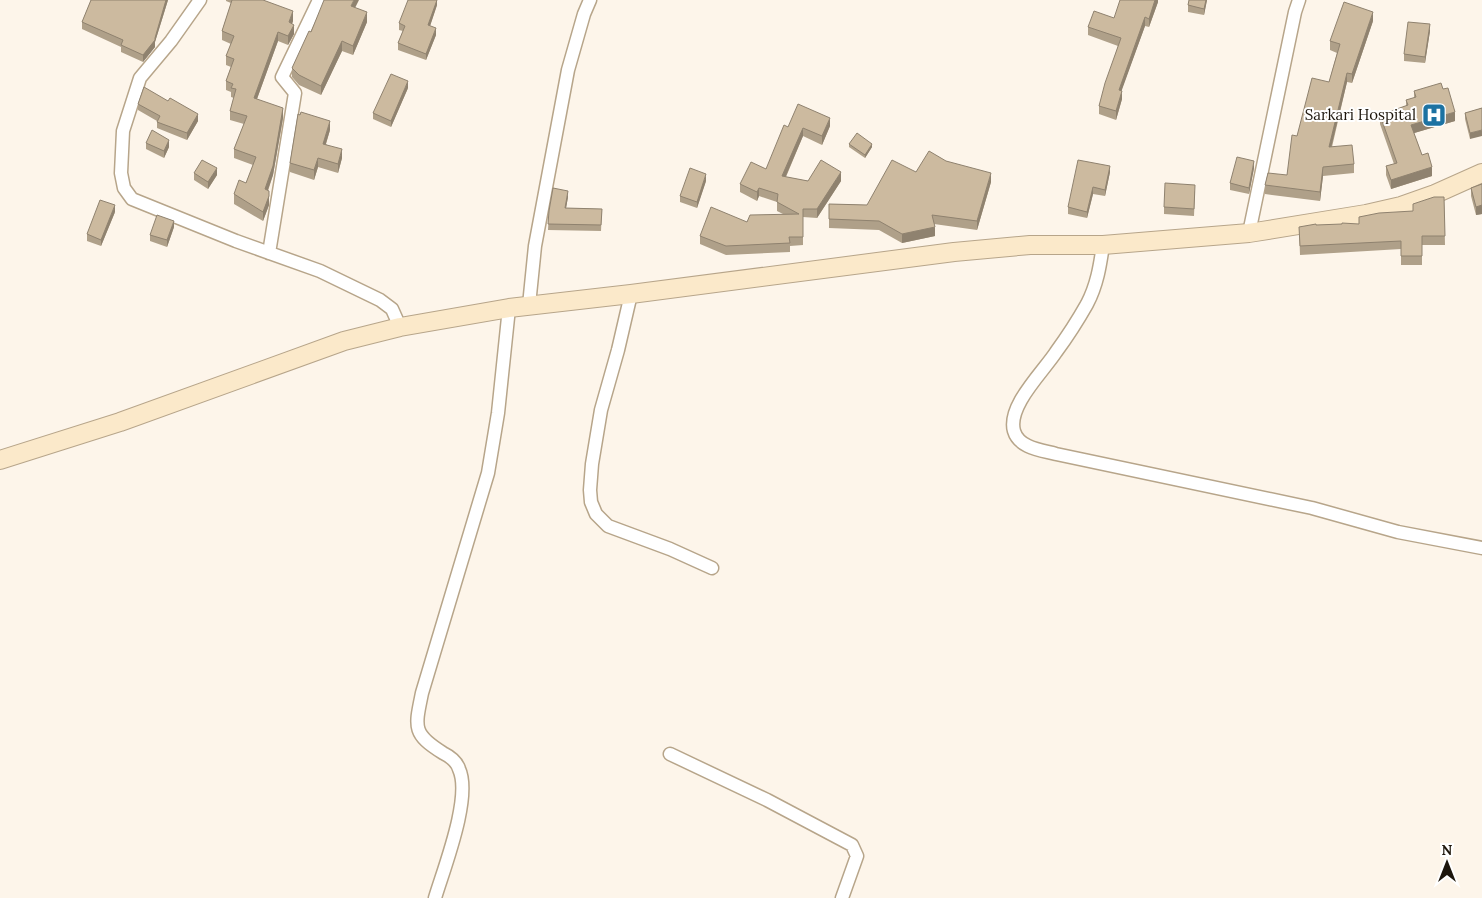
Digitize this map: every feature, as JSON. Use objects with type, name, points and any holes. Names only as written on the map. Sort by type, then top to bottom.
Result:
[{"type":"main road","points":[[0,460],[120,422],[344,342],[400,327],[529,305],[631,294],[954,252],[1030,245],[1103,245],[1249,233],[1366,214],[1401,206],[1482,173]]},
{"type":"street","points":[[200,0],[171,41],[140,78],[123,131],[121,173],[124,188],[132,199],[236,241],[320,271],[380,300],[392,310],[400,327]]},
{"type":"street","points":[[269,253],[295,93],[282,77],[319,0]]},
{"type":"street","points":[[529,305],[535,246],[568,70],[584,14],[590,0]]},
{"type":"street","points":[[1249,233],[1299,0]]},
{"type":"street","points":[[1103,245],[1097,278],[1087,304],[1017,408],[1013,421],[1014,432],[1018,440],[1027,446],[1056,454],[1312,508],[1398,532],[1482,548]]},
{"type":"street","points":[[631,294],[601,410],[592,464],[591,502],[596,514],[608,526],[670,549],[712,568]]},
{"type":"street","points":[[435,898],[454,838],[462,800],[462,781],[458,766],[419,734],[417,718],[422,693],[488,473],[496,430],[509,308]]},
{"type":"street","points":[[670,754],[766,800],[852,846],[857,856],[842,898]]},
{"type":"building","points":[[91,0],[166,0],[155,40],[143,55],[121,45],[123,40],[82,22]]},
{"type":"building","points":[[232,0],[263,0],[293,11],[289,22],[294,25],[288,36],[278,32],[254,98],[283,108],[273,166],[265,189],[269,191],[269,196],[263,212],[234,194],[239,180],[246,183],[256,157],[234,149],[247,116],[230,111],[236,89],[231,88],[233,84],[226,81],[234,59],[226,56],[234,36],[222,31]]},
{"type":"building","points":[[324,0],[354,0],[351,6],[367,12],[353,46],[342,41],[321,86],[299,75],[292,68],[309,31],[311,32]]},
{"type":"building","points":[[408,0],[437,0],[428,25],[436,28],[426,54],[398,43],[405,26],[399,23]]},
{"type":"building","points":[[1120,0],[1155,0],[1149,19],[1145,17],[1119,90],[1122,91],[1116,111],[1099,106],[1121,38],[1088,27],[1094,11],[1114,18]]},
{"type":"building","points":[[1189,0],[1206,0],[1204,9],[1188,5]]},
{"type":"building","points":[[1344,2],[1373,12],[1352,74],[1347,73],[1329,147],[1352,145],[1354,164],[1323,167],[1320,192],[1265,185],[1268,173],[1287,175],[1292,135],[1297,136],[1312,78],[1329,82],[1340,44],[1330,41]]},
{"type":"building","points":[[1408,22],[1430,24],[1425,57],[1404,54]]},
{"type":"building","points":[[391,74],[408,81],[391,121],[373,113]]},
{"type":"building","points":[[1441,83],[1443,89],[1448,88],[1455,112],[1411,125],[1422,155],[1428,153],[1432,167],[1391,180],[1386,166],[1397,163],[1380,115],[1408,105],[1406,100],[1416,97],[1414,91]]},
{"type":"building","points":[[144,87],[168,101],[170,98],[198,114],[187,133],[157,122],[160,116],[138,104]]},
{"type":"building","points":[[798,104],[830,118],[822,136],[803,128],[782,176],[808,181],[821,160],[841,172],[817,209],[803,209],[803,237],[789,237],[790,243],[726,246],[700,236],[711,207],[747,222],[750,215],[799,214],[777,202],[778,194],[759,188],[757,192],[740,184],[751,162],[766,169],[784,125],[788,127]]},
{"type":"building","points":[[1482,108],[1482,130],[1470,133],[1465,113]]},
{"type":"building","points":[[301,112],[330,121],[323,144],[342,149],[338,164],[318,158],[314,170],[290,163],[298,114],[300,115]]},
{"type":"building","points":[[152,130],[169,140],[164,151],[146,143]]},
{"type":"building","points":[[857,133],[872,144],[865,155],[849,144]]},
{"type":"building","points":[[929,151],[946,161],[991,173],[977,221],[932,215],[935,227],[902,234],[879,221],[829,219],[829,204],[867,205],[892,160],[916,172]]},
{"type":"building","points":[[1237,157],[1254,161],[1249,188],[1230,183]]},
{"type":"building","points":[[202,160],[217,168],[208,182],[194,173]]},
{"type":"building","points":[[1078,160],[1110,166],[1105,190],[1093,187],[1087,212],[1068,207]]},
{"type":"building","points":[[690,168],[706,174],[697,202],[680,196]]},
{"type":"building","points":[[1165,183],[1195,185],[1194,209],[1164,207]]},
{"type":"building","points":[[1482,184],[1482,205],[1476,207],[1471,188]]},
{"type":"building","points":[[553,188],[568,191],[565,208],[602,209],[601,225],[548,224]]},
{"type":"building","points":[[1434,197],[1444,197],[1445,236],[1422,236],[1422,256],[1401,256],[1401,241],[1300,246],[1299,227],[1316,224],[1359,224],[1359,217],[1379,213],[1413,211],[1413,204]]},
{"type":"building","points":[[100,200],[115,205],[101,240],[87,234]]},
{"type":"building","points":[[157,215],[174,221],[167,240],[150,235]]},
{"type":"place","name":"Sarkari Hospital","points":[[1434,115]]}]
